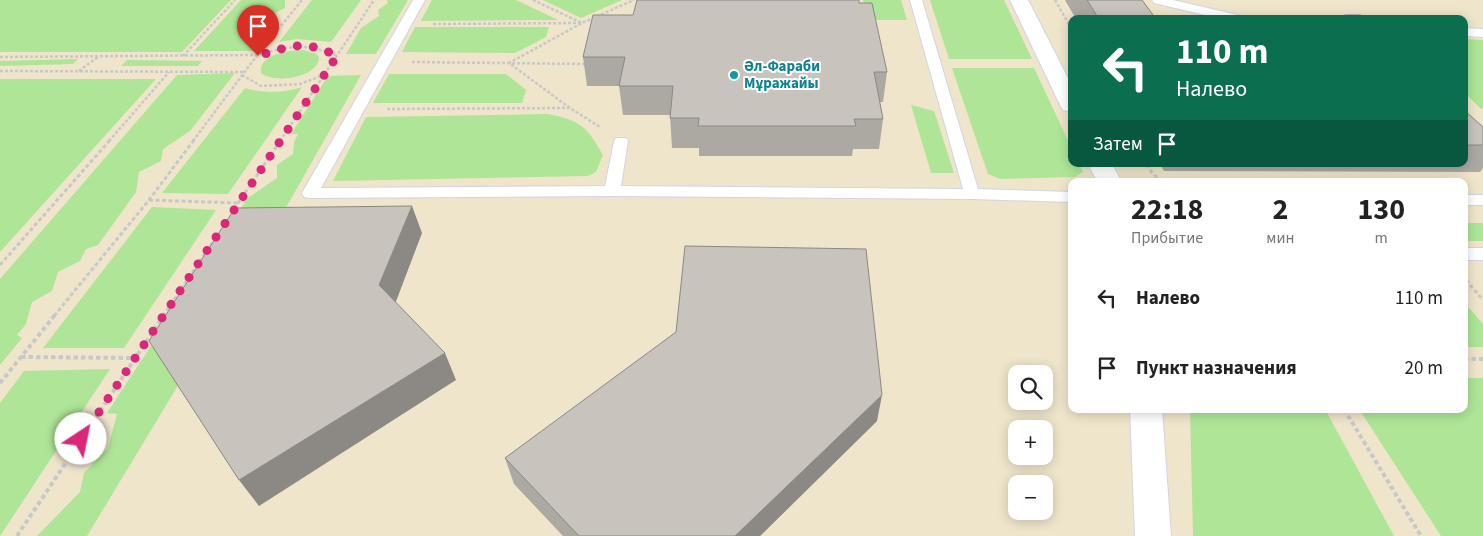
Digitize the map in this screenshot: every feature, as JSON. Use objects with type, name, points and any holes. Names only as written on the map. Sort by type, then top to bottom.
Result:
[{"type":"street","points":[[1019,0],[1068,99]]},
{"type":"street","points":[[1146,413],[1153,536]]},
{"type":"lane","points":[[419,0],[310,193],[612,191],[972,194],[1068,197]]},
{"type":"lane","points":[[916,0],[972,194]]},
{"type":"lane","points":[[1158,0],[1221,15]]},
{"type":"lane","points":[[1468,32],[1483,34]]},
{"type":"lane","points":[[612,191],[621,141]]},
{"type":"lane","points":[[1468,200],[1483,200]]},
{"type":"lane","points":[[1468,254],[1483,254]]},
{"type":"path","points":[[183,56],[235,0]]},
{"type":"path","points":[[0,383],[149,200],[242,75],[302,0]]},
{"type":"path","points":[[233,211],[374,0]]},
{"type":"path","points":[[533,0],[582,23]]},
{"type":"path","points":[[509,63],[582,23],[634,0]]},
{"type":"path","points":[[1055,0],[1068,23]]},
{"type":"path","points":[[405,24],[582,23]]},
{"type":"path","points":[[0,56],[258,56],[289,46],[312,45],[337,56]]},
{"type":"path","points":[[79,71],[98,56]]},
{"type":"path","points":[[384,62],[592,64]]},
{"type":"path","points":[[509,63],[570,108],[621,141]]},
{"type":"path","points":[[0,71],[245,72]]},
{"type":"path","points":[[0,265],[169,72]]},
{"type":"path","points":[[242,75],[262,86],[300,84],[324,75]]},
{"type":"path","points":[[357,110],[570,108]]},
{"type":"path","points":[[1149,167],[1158,178]]},
{"type":"path","points":[[149,200],[238,203]]},
{"type":"path","points":[[17,536],[217,236]]},
{"type":"path","points":[[1468,283],[1483,300]]},
{"type":"path","points":[[20,357],[135,358]]},
{"type":"path","points":[[1468,360],[1483,359]]},
{"type":"path","points":[[1346,413],[1421,536]]},
{"type":"shaded area","points":[[0,0],[1483,0],[1483,536],[0,536]]},
{"type":"green space","points":[[0,0],[231,0],[182,52],[0,52]]},
{"type":"green space","points":[[241,0],[285,0],[285,8],[273,14],[271,26],[274,27],[254,51],[194,51]]},
{"type":"green space","points":[[312,0],[361,0],[331,42],[297,39],[279,42]]},
{"type":"green space","points":[[387,0],[408,0],[376,54],[346,54],[361,28],[379,16],[378,10],[388,3]]},
{"type":"green space","points":[[432,0],[516,0],[558,20],[421,21]]},
{"type":"green space","points":[[543,0],[622,0],[581,18]]},
{"type":"green space","points":[[863,0],[901,0],[907,20],[868,20]]},
{"type":"green space","points":[[930,0],[1004,0],[1032,59],[949,59]]},
{"type":"green space","points":[[415,27],[549,27],[546,37],[515,53],[402,52]]},
{"type":"green space","points":[[1468,39],[1483,40],[1483,108],[1481,109],[1468,96]]},
{"type":"green space","points":[[303,50],[316,54],[319,57],[317,64],[312,70],[295,77],[285,78],[276,78],[261,73],[264,61],[270,57],[283,52]]},
{"type":"green space","points":[[78,59],[73,64],[0,66],[0,61]]},
{"type":"green space","points":[[127,60],[202,61],[198,66],[121,66]]},
{"type":"green space","points":[[952,68],[1034,68],[1068,141],[1068,167],[1080,167],[1083,172],[1075,177],[1000,179],[988,174]]},
{"type":"green space","points":[[235,73],[190,131],[163,149],[161,161],[139,172],[136,192],[98,245],[86,249],[80,261],[58,272],[52,291],[32,302],[26,324],[17,335],[22,338],[0,365],[0,279],[177,75]]},
{"type":"green space","points":[[389,74],[506,74],[526,90],[522,103],[373,103]]},
{"type":"green space","points":[[361,75],[292,197],[87,536],[37,536],[80,492],[84,473],[108,448],[117,414],[107,413],[248,198],[277,178],[277,165],[293,154],[294,142],[298,134],[291,134],[328,76]]},
{"type":"green space","points":[[0,79],[156,79],[0,252]]},
{"type":"green space","points":[[302,87],[228,194],[162,193],[245,88],[274,92]]},
{"type":"green space","points":[[911,105],[934,111],[954,173],[931,173]]},
{"type":"green space","points":[[548,114],[576,122],[592,137],[603,155],[596,172],[588,176],[333,181],[366,117]]},
{"type":"green space","points":[[152,207],[216,210],[124,348],[43,348]]},
{"type":"green space","points":[[1468,223],[1483,223],[1483,241],[1468,241]]},
{"type":"green space","points":[[1468,307],[1483,324],[1483,347],[1468,347]]},
{"type":"green space","points":[[110,369],[0,536],[0,403],[24,371]]},
{"type":"green space","points":[[1468,378],[1483,378],[1483,536],[1441,536],[1362,413],[1468,413]]},
{"type":"green space","points":[[1190,413],[1327,413],[1394,536],[1193,536]]},
{"type":"building","name":"Әл-Фараби Мұражайы","points":[[637,0],[859,0],[859,3],[872,3],[887,72],[874,72],[883,119],[854,119],[856,126],[698,126],[699,118],[670,118],[673,86],[619,86],[625,57],[583,57],[593,15],[633,15]]},
{"type":"building","points":[[1087,0],[1142,0],[1153,15],[1096,15]]},
{"type":"building","points":[[1468,114],[1483,127],[1483,145],[1468,145]]},
{"type":"building","points":[[412,206],[379,285],[445,353],[239,480],[149,341],[235,208]]},
{"type":"building","points":[[685,246],[866,249],[882,395],[735,536],[579,536],[505,458],[676,332]]},
{"type":"place","name":"Әл-Фараби Мұражайы","points":[[734,75]]},
{"type":"route","points":[[81,439],[337,56],[312,45],[289,46],[258,56]]}]
